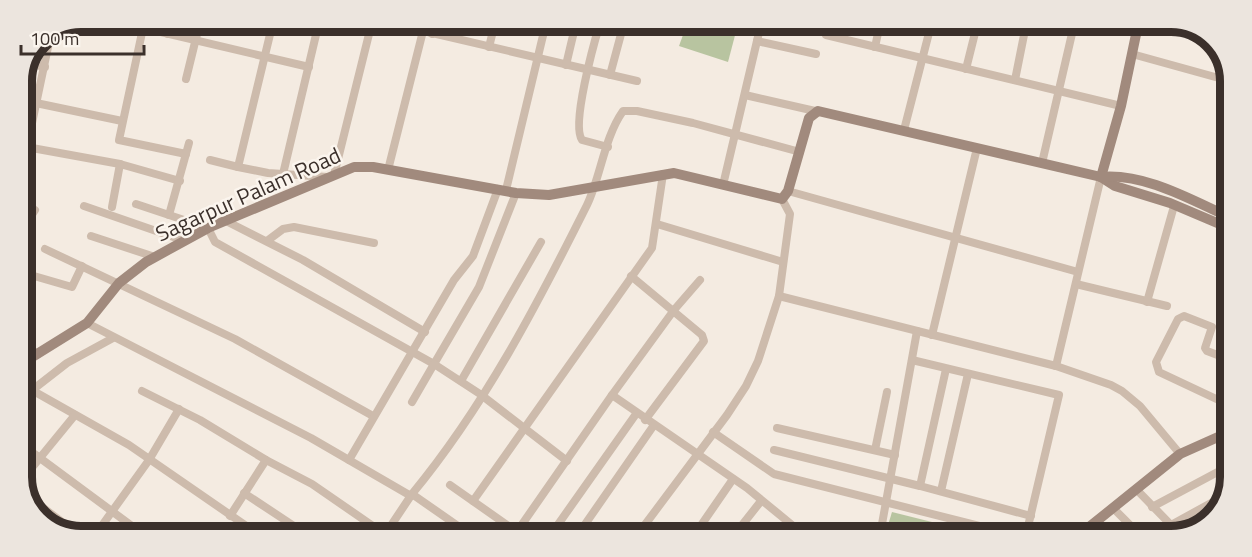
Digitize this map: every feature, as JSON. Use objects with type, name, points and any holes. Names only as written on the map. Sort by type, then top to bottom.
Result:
[{"type":"street","points":[[141,32],[122,121],[120,141],[186,154]]},
{"type":"street","points":[[163,32],[309,67]]},
{"type":"street","points":[[186,79],[198,32]]},
{"type":"street","points":[[238,167],[270,32]]},
{"type":"street","points":[[283,174],[317,32]]},
{"type":"street","points":[[210,160],[283,174],[332,176],[369,32]]},
{"type":"street","points":[[423,32],[637,81]]},
{"type":"street","points":[[489,48],[493,32]]},
{"type":"street","points":[[412,402],[479,287],[507,191],[544,32]]},
{"type":"street","points":[[566,65],[574,32]]},
{"type":"street","points":[[597,32],[586,70],[578,128],[579,137],[587,142],[608,147]]},
{"type":"street","points":[[610,75],[622,32]]},
{"type":"street","points":[[723,185],[760,32]]},
{"type":"street","points":[[827,32],[826,35],[1121,106]]},
{"type":"street","points":[[875,47],[878,32]]},
{"type":"street","points":[[904,130],[929,32]]},
{"type":"street","points":[[966,69],[975,32]]},
{"type":"street","points":[[1015,80],[1025,32]]},
{"type":"street","points":[[1042,163],[1072,32]]},
{"type":"street","points":[[1056,366],[1101,177],[1121,106],[1137,32]]},
{"type":"street","points":[[388,170],[427,33]]},
{"type":"street","points":[[758,41],[816,54]]},
{"type":"street","points":[[32,118],[49,43]]},
{"type":"street","points":[[1132,54],[1220,78]]},
{"type":"street","points":[[34,64],[45,67]]},
{"type":"street","points":[[745,95],[1101,177],[1117,176],[1133,179],[1173,192],[1220,213]]},
{"type":"street","points":[[36,103],[122,121]]},
{"type":"street","points":[[390,526],[481,395],[528,320],[595,188],[618,118],[626,111],[693,123],[800,152]]},
{"type":"street","points":[[644,526],[750,378],[766,342],[779,296],[790,214],[781,196],[800,152],[809,118],[815,111]]},
{"type":"street","points":[[169,215],[189,143]]},
{"type":"street","points":[[32,148],[120,164],[180,181]]},
{"type":"street","points":[[932,335],[977,148]]},
{"type":"street","points":[[112,207],[120,164]]},
{"type":"street","name":"Sagarpur Palam Road","points":[[32,358],[87,323],[119,283],[155,257],[208,228],[354,167],[388,170],[507,191],[558,194],[663,174],[681,174],[781,196]]},
{"type":"street","points":[[473,501],[652,248],[663,174]]},
{"type":"street","points":[[1101,177],[1115,186],[1220,224]]},
{"type":"street","points":[[350,460],[373,416],[454,280],[473,256],[507,191]]},
{"type":"street","points":[[781,196],[956,237],[1078,272]]},
{"type":"street","points":[[136,204],[208,228],[214,242],[461,381],[567,461]]},
{"type":"street","points":[[84,206],[185,241]]},
{"type":"street","points":[[1147,302],[1174,206]]},
{"type":"street","points":[[32,214],[35,210]]},
{"type":"street","points":[[226,220],[267,241],[425,332]]},
{"type":"street","points":[[657,224],[783,262]]},
{"type":"street","points":[[267,241],[289,227],[374,243]]},
{"type":"street","points":[[91,236],[155,257]]},
{"type":"street","points":[[461,381],[541,242]]},
{"type":"street","points":[[45,249],[235,339],[373,416]]},
{"type":"street","points":[[34,276],[72,287],[82,266]]},
{"type":"street","points":[[631,276],[674,310],[702,335],[704,341],[645,420]]},
{"type":"street","points":[[522,526],[612,395],[674,310],[700,280]]},
{"type":"street","points":[[1076,284],[1167,306]]},
{"type":"street","points":[[779,296],[1056,366],[1122,391],[1140,406],[1180,454]]},
{"type":"street","points":[[1220,356],[1205,348],[1212,327],[1184,316],[1178,319],[1156,362],[1159,372],[1220,401]]},
{"type":"street","points":[[87,323],[241,400],[411,495],[458,526]]},
{"type":"street","points":[[882,526],[917,331]]},
{"type":"street","points":[[32,390],[67,363],[113,338]]},
{"type":"street","points":[[32,350],[38,354]]},
{"type":"street","points":[[912,360],[1059,395],[1028,526]]},
{"type":"street","points":[[920,486],[945,369]]},
{"type":"street","points":[[941,491],[968,374]]},
{"type":"street","points":[[142,391],[179,409],[312,484],[375,526]]},
{"type":"street","points":[[32,392],[129,445],[246,526]]},
{"type":"street","points":[[875,450],[887,392]]},
{"type":"street","points":[[612,395],[636,414],[733,479],[793,526]]},
{"type":"street","points":[[101,526],[149,460],[179,409]]},
{"type":"street","points":[[557,526],[636,414]]},
{"type":"street","points":[[32,467],[75,415]]},
{"type":"street","points":[[585,526],[654,425]]},
{"type":"street","points":[[777,428],[896,455]]},
{"type":"street","points":[[713,432],[774,474],[978,526]]},
{"type":"street","points":[[1090,526],[1180,454],[1220,436]]},
{"type":"street","points":[[774,450],[891,478],[1031,516]]},
{"type":"street","points":[[32,453],[132,526]]},
{"type":"street","points":[[230,516],[266,460]]},
{"type":"street","points":[[1152,507],[1220,471]]},
{"type":"street","points":[[701,526],[733,479]]},
{"type":"street","points":[[450,485],[507,526]]},
{"type":"street","points":[[1136,489],[1171,525],[1213,502]]},
{"type":"street","points":[[244,493],[294,526]]},
{"type":"street","points":[[741,526],[761,501]]},
{"type":"street","points":[[44,508],[62,522]]},
{"type":"street","points":[[1113,508],[1131,526]]},
{"type":"green space","points":[[684,32],[736,32],[728,62],[679,46]]},
{"type":"green space","points":[[892,512],[948,526],[888,526]]}]
